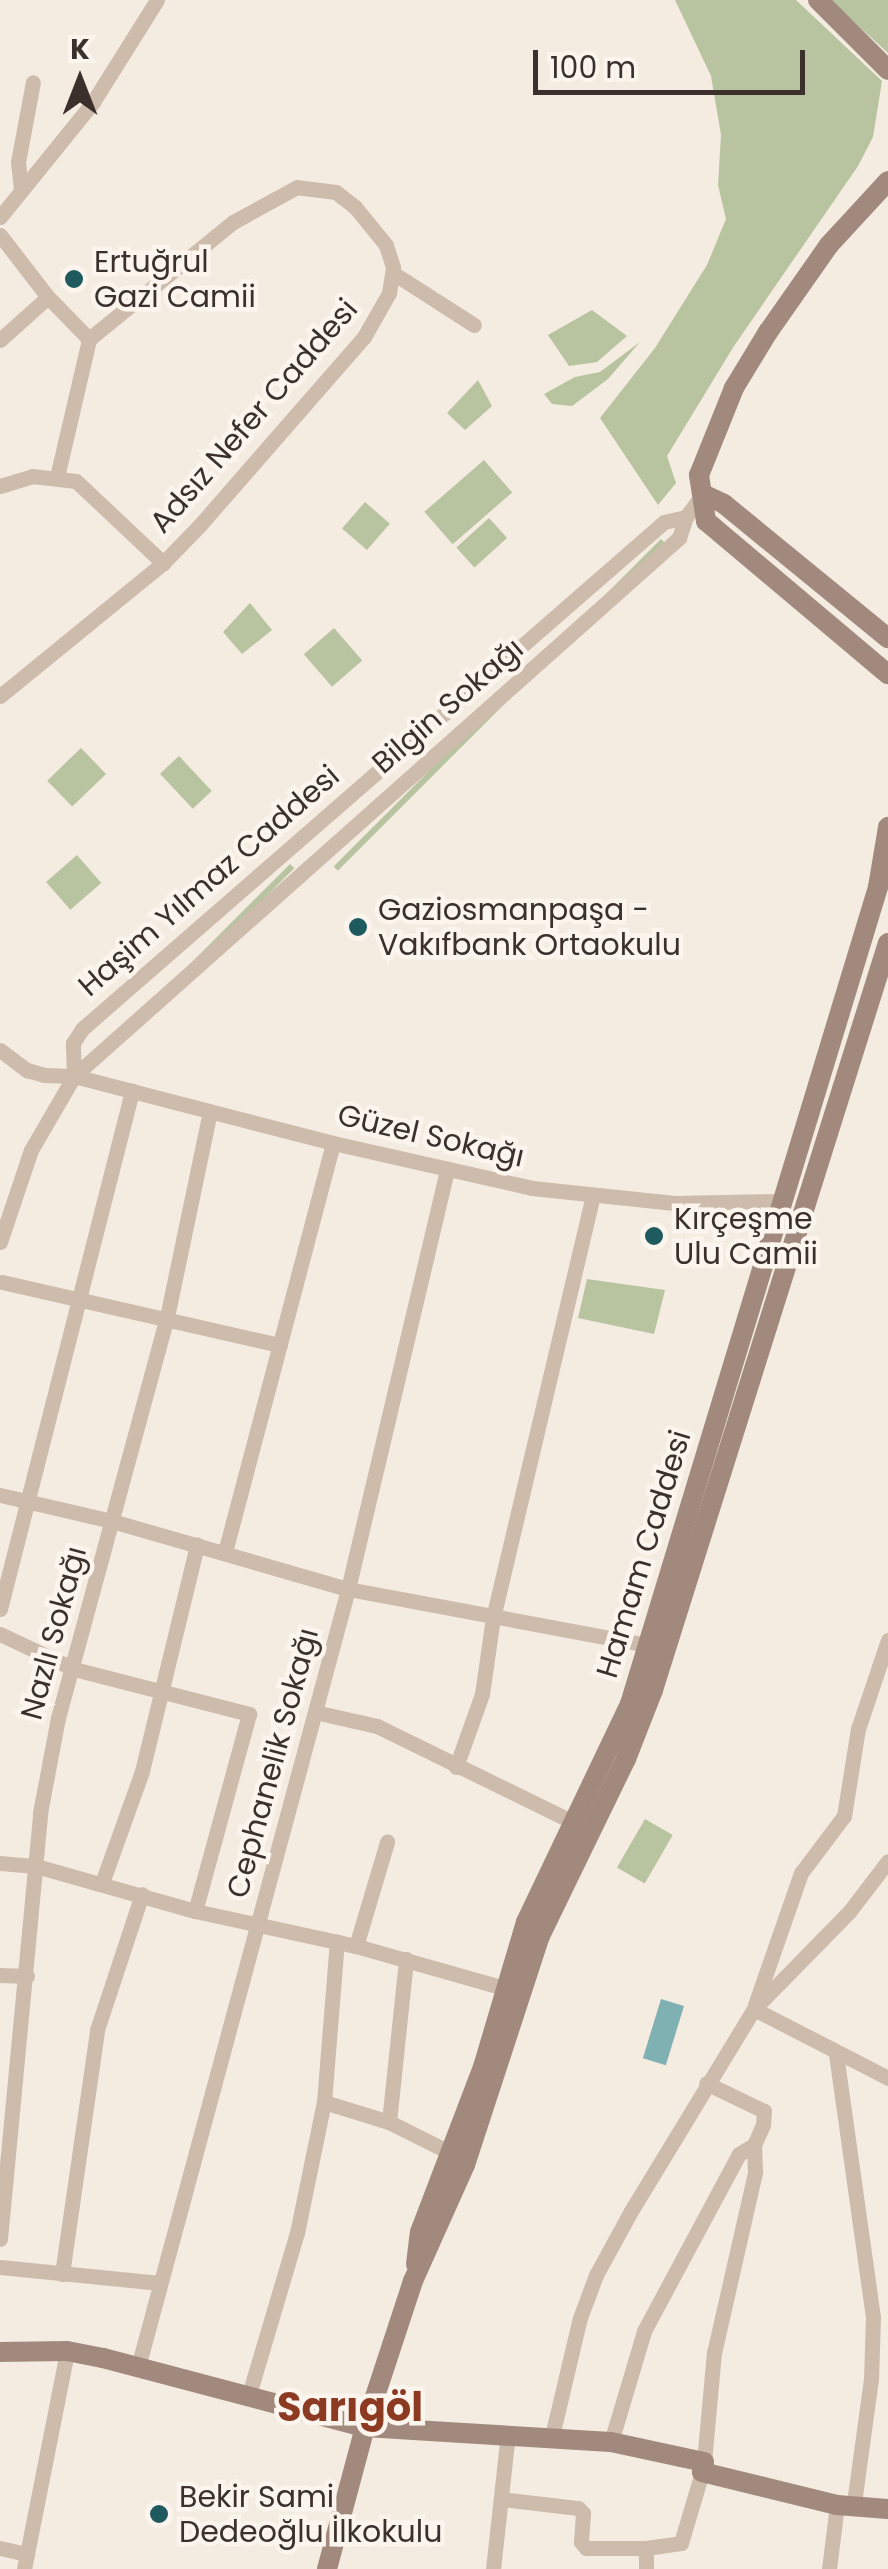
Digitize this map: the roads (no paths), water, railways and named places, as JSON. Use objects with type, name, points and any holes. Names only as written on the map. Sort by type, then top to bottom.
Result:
[{"type":"main road","points":[[818,0],[888,70]]},
{"type":"main road","name":"Bilgin Sokağı","points":[[703,494],[699,475],[734,388],[801,282],[888,181]]},
{"type":"main road","points":[[703,494],[724,504],[888,638]]},
{"type":"main road","points":[[703,494],[706,521],[888,674]]},
{"type":"main road","name":"Hamam Caddesi","points":[[413,2281],[420,2232],[513,1991],[626,1759],[784,1201],[878,887],[888,827]]},
{"type":"main road","name":"Hamam Caddesi","points":[[327,2569],[365,2427],[413,2281],[465,2164],[513,1991],[526,1922],[570,1821],[623,1725],[656,1649],[805,1206],[888,943]]},
{"type":"main road","points":[[800,1146],[822,1151]]},
{"type":"main road","points":[[784,1201],[805,1206]]},
{"type":"main road","points":[[0,2352],[67,2351],[365,2427],[611,2442],[846,2504],[888,2509]]},
{"type":"street","points":[[0,217],[94,102],[158,0]]},
{"type":"street","points":[[20,190],[18,162],[33,82]]},
{"type":"street","points":[[57,478],[89,339],[233,222],[296,186],[336,192],[386,244],[393,273],[474,325]]},
{"type":"street","points":[[0,235],[48,297],[89,339]]},
{"type":"street","name":"Adsız Nefer Caddesi","points":[[0,696],[163,564],[352,352],[381,310],[393,273]]},
{"type":"street","points":[[0,340],[48,297]]},
{"type":"street","points":[[0,486],[32,476],[76,481],[163,564]]},
{"type":"street","name":"Bilgin Sokağı","points":[[0,1242],[31,1150],[74,1076],[679,538],[686,517],[703,494]]},
{"type":"street","name":"Haşim Yılmaz Caddesi","points":[[74,1076],[73,1043],[82,1029],[664,522],[686,517]]},
{"type":"street","points":[[295,844],[312,864]]},
{"type":"street","name":"Güzel Sokağı","points":[[0,1050],[27,1070],[74,1076],[446,1170],[593,1196],[674,1202],[784,1201]]},
{"type":"street","points":[[0,1609],[132,1091]]},
{"type":"street","name":"Nazlı Sokağı","points":[[0,2239],[7,2079],[27,1976],[40,1813],[58,1718],[166,1317],[210,1110]]},
{"type":"street","points":[[224,1552],[333,1142]]},
{"type":"street","name":"Cephanelik Sokağı","points":[[138,2367],[348,1589],[446,1170]]},
{"type":"street","points":[[456,1768],[482,1694],[494,1618],[593,1196]]},
{"type":"street","points":[[1,1282],[82,1297],[280,1345]]},
{"type":"street","points":[[0,1495],[112,1521],[348,1589],[656,1649]]},
{"type":"street","points":[[102,1883],[142,1771],[198,1545]]},
{"type":"street","points":[[0,1634],[74,1669],[248,1714],[195,1912]]},
{"type":"street","points":[[754,2009],[802,1874],[844,1816],[858,1729],[888,1640]]},
{"type":"street","points":[[315,1712],[377,1726],[570,1821]]},
{"type":"street","points":[[356,1946],[387,1842]]},
{"type":"street","points":[[552,2436],[580,2318],[596,2275],[706,2083],[754,2009],[849,1912],[888,1860]]},
{"type":"street","points":[[0,1863],[36,1866],[195,1912],[356,1946],[513,1991]]},
{"type":"street","points":[[62,2274],[97,2030],[142,1894]]},
{"type":"street","points":[[248,2398],[297,2233],[324,2102],[337,1942]]},
{"type":"street","points":[[389,2122],[406,1960]]},
{"type":"street","points":[[0,1975],[27,1976]]},
{"type":"street","points":[[754,2009],[888,2078]]},
{"type":"street","points":[[829,2569],[871,2380],[874,2317],[836,2054]]},
{"type":"street","points":[[502,2499],[578,2508],[583,2513],[581,2542],[586,2548],[646,2548],[681,2543],[703,2467],[714,2354],[755,2172],[754,2145],[764,2111],[706,2083]]},
{"type":"street","points":[[324,2102],[389,2122],[449,2152]]},
{"type":"street","points":[[611,2442],[644,2332],[739,2154],[754,2145]]},
{"type":"street","points":[[0,2268],[160,2282]]},
{"type":"street","points":[[0,2548],[26,2562],[67,2351]]},
{"type":"street","points":[[493,2569],[508,2434]]},
{"type":"street","points":[[646,2548],[646,2569]]},
{"type":"water","points":[[661,1999],[684,2006],[666,2065],[643,2058]]},
{"type":"place","name":"Ertuğrul Gazi Camii","points":[[74,279]]},
{"type":"place","name":"Gaziosmanpaşa - Vakıfbank Ortaokulu","points":[[358,927]]},
{"type":"place","name":"Kırçeşme Ulu Camii","points":[[654,1236]]},
{"type":"place","name":"Bekir Sami Dedeoğlu İlkokulu","points":[[159,2514]]},
{"type":"district","name":"Sarıgöl","points":[[350,2407]]}]
